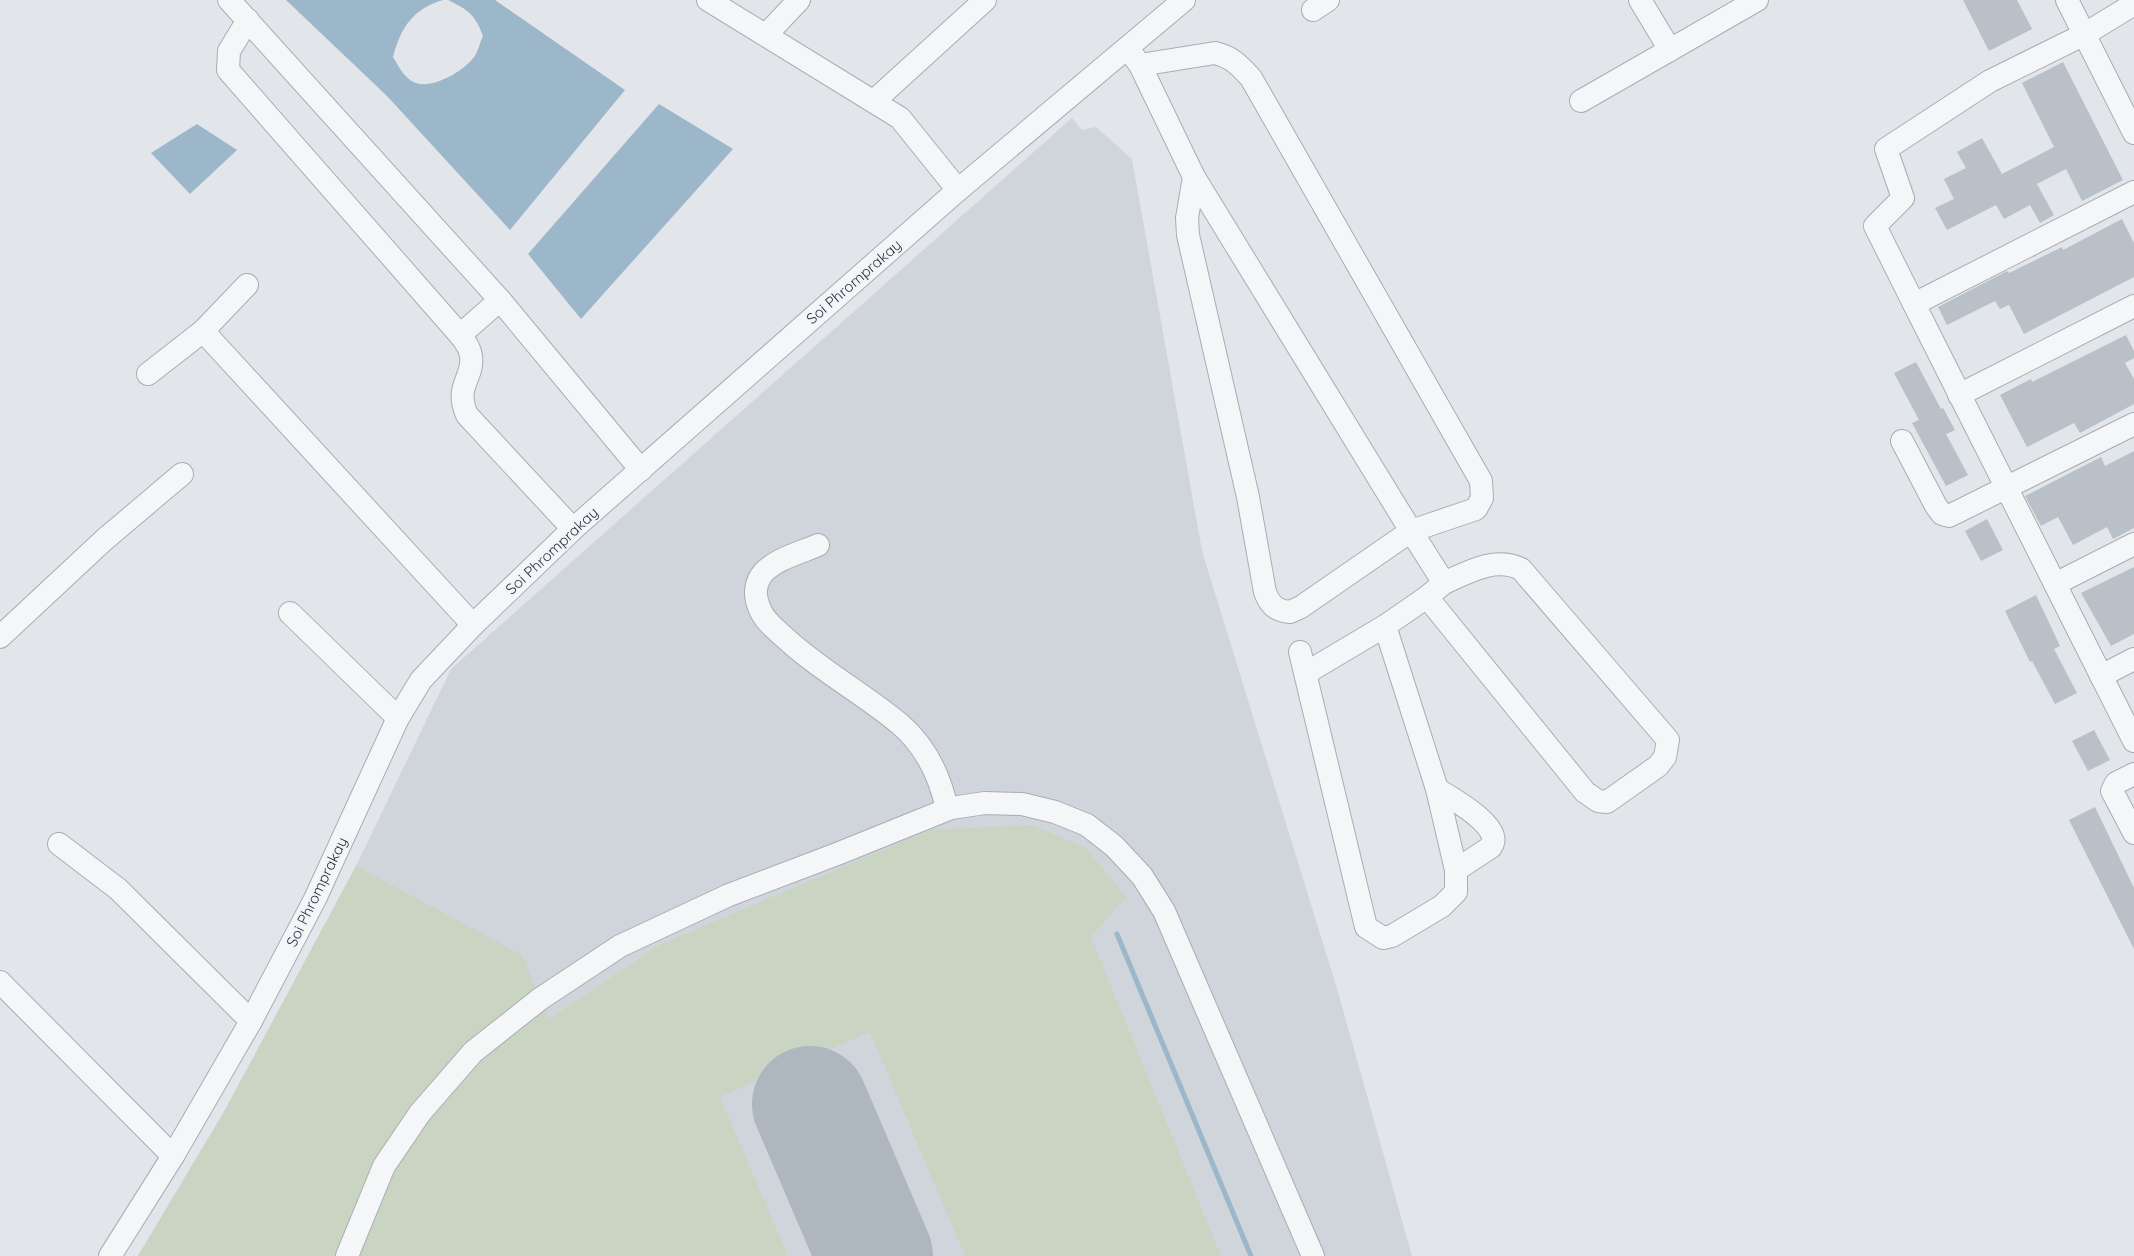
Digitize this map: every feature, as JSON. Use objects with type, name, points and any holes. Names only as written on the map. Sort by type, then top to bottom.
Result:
[{"type":"street","points":[[229,0],[500,300],[641,470]]},
{"type":"street","points":[[708,0],[900,118],[958,190]]},
{"type":"street","points":[[766,35],[799,0]]},
{"type":"street","points":[[874,102],[985,0]]},
{"type":"street","name":"Soi Phromprakay","points":[[110,1256],[173,1156],[251,1021],[316,898],[398,718],[421,680],[473,625],[573,529],[958,190],[1184,0]]},
{"type":"street","points":[[1640,0],[1670,50]]},
{"type":"street","points":[[1581,101],[1757,0]]},
{"type":"street","points":[[2067,0],[2134,133]]},
{"type":"street","points":[[2134,4],[2085,34],[1990,81],[1886,149],[1903,198],[1875,226],[2134,741]]},
{"type":"street","points":[[248,20],[228,52],[228,70],[460,334],[471,355],[470,371],[462,391],[462,404],[467,415],[573,529]]},
{"type":"street","points":[[1127,47],[1140,65],[1194,177],[1444,583]]},
{"type":"street","points":[[1140,65],[1215,53],[1227,56],[1236,62],[1251,78],[1481,481],[1482,498],[1476,509],[1411,531],[1290,612],[1275,609],[1268,601],[1265,592],[1248,497],[1188,235],[1187,218],[1194,177]]},
{"type":"street","points":[[1914,304],[2134,192]]},
{"type":"street","points":[[148,374],[203,331],[247,285]]},
{"type":"street","points":[[460,334],[500,300]]},
{"type":"street","points":[[1959,395],[2134,306]]},
{"type":"street","points":[[203,331],[473,625]]},
{"type":"street","points":[[1902,441],[1936,506],[1942,514],[1949,516],[2134,424]]},
{"type":"street","points":[[0,637],[104,540],[182,474]]},
{"type":"street","points":[[2055,584],[2134,544]]},
{"type":"street","points":[[818,545],[778,562],[764,573],[755,587],[759,608],[769,624],[796,648],[901,725],[918,742],[931,759],[942,784],[947,809]]},
{"type":"street","points":[[1306,673],[1385,626],[1444,583],[1476,569],[1502,563],[1514,565],[1521,569],[1668,740],[1664,757],[1658,766],[1607,802],[1598,801],[1585,792],[1427,597]]},
{"type":"street","points":[[290,613],[398,718]]},
{"type":"street","points":[[1300,652],[1366,927],[1383,938],[1392,936],[1442,906],[1456,892],[1456,870],[1437,788],[1385,626]]},
{"type":"street","points":[[2102,676],[2134,660]]},
{"type":"street","points":[[2134,774],[2116,783],[2112,791],[2134,833]]},
{"type":"street","points":[[1437,788],[1477,815],[1494,836],[1494,843],[1491,847],[1456,870]]},
{"type":"street","points":[[347,1256],[384,1166],[420,1113],[473,1052],[540,999],[620,946],[729,895],[947,809],[986,804],[1022,804],[1054,812],[1087,825],[1114,846],[1142,876],[1164,911],[1313,1256]]},
{"type":"street","points":[[59,844],[118,889],[251,1021]]},
{"type":"street","points":[[0,982],[173,1156]]},
{"type":"shaded area","points":[[1072,118],[1082,130],[1096,127],[1132,159],[1202,551],[1338,992],[1412,1256],[138,1256],[225,1110],[356,866],[451,669]]},
{"type":"green space","points":[[1032,825],[1085,847],[1126,897],[1091,937],[1221,1256],[965,1256],[870,1032],[720,1097],[788,1256],[138,1256],[225,1110],[356,866],[522,955],[548,1019],[659,945],[930,830]]},
{"type":"water","points":[[286,0],[443,0],[424,8],[416,14],[404,28],[393,57],[408,79],[423,84],[448,78],[463,68],[475,55],[483,36],[477,22],[470,13],[448,0],[495,0],[625,90],[510,230],[387,96]]},
{"type":"water","points":[[659,104],[733,149],[581,319],[528,254]]},
{"type":"water","points":[[197,124],[237,150],[190,194],[151,153]]},
{"type":"building","points":[[1963,0],[2017,0],[2032,29],[1989,51]]},
{"type":"building","points":[[2063,62],[2123,180],[2082,201],[2066,169],[2037,184],[2054,215],[2040,223],[2030,205],[2004,219],[1996,205],[1947,230],[1935,208],[1954,199],[1944,179],[1966,168],[1957,152],[1982,138],[2002,174],[2054,147],[2022,83]]},
{"type":"building","points":[[2122,219],[2134,243],[2134,277],[2024,334],[2009,305],[2000,309],[1995,301],[1947,325],[1938,307],[2007,271],[2009,273],[2062,247],[2063,250]]},
{"type":"building","points":[[2126,335],[2134,351],[2134,358],[2125,363],[2134,379],[2134,404],[2080,433],[2074,423],[2027,447],[2000,395],[2031,379],[2032,382]]},
{"type":"building","points":[[1916,362],[1941,409],[1943,408],[1955,430],[1946,434],[1968,475],[1946,486],[1912,423],[1919,420],[1894,373]]},
{"type":"building","points":[[2134,451],[2134,528],[2113,539],[2107,527],[2073,545],[2058,517],[2041,526],[2025,496],[2101,457],[2105,466]]},
{"type":"building","points":[[1987,519],[2003,550],[1981,561],[1965,531]]},
{"type":"building","points":[[2134,567],[2134,634],[2111,646],[2081,593]]},
{"type":"building","points":[[2036,595],[2060,646],[2054,649],[2077,693],[2055,704],[2032,661],[2030,662],[2005,611]]},
{"type":"building","points":[[2094,730],[2110,760],[2088,771],[2072,741]]},
{"type":"building","points":[[2095,807],[2134,888],[2134,949],[2069,820]]},
{"type":"waterway","points":[[1117,934],[1251,1256]]},
{"type":"runway","points":[[810,1104],[875,1256]]}]
